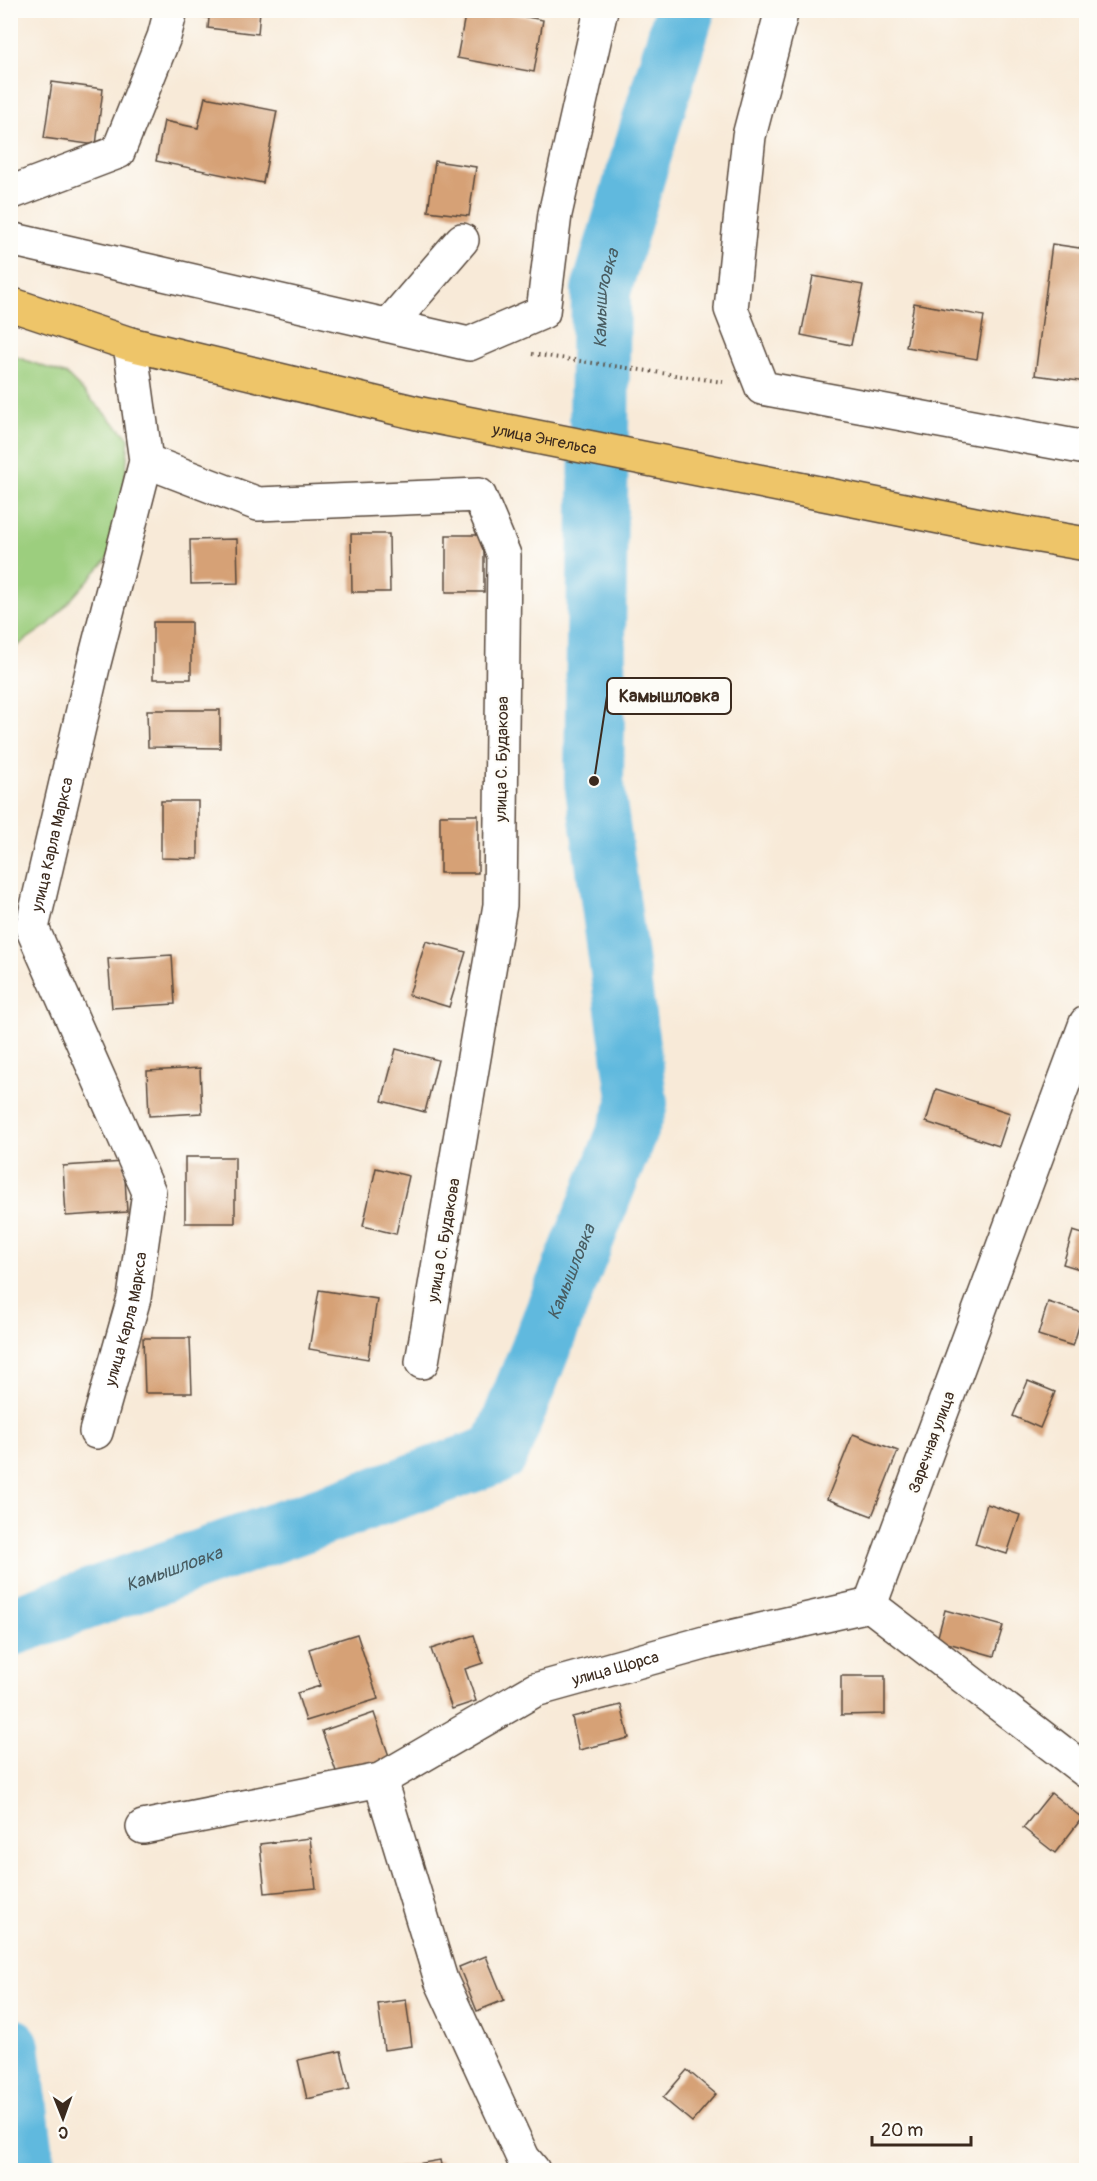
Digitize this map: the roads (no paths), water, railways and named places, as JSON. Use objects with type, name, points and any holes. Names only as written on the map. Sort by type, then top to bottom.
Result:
[{"type":"main road","name":"улица Энгельса","points":[[10,304],[130,344],[421,414],[1005,530],[1086,544]]},
{"type":"street","points":[[10,194],[118,152],[164,37],[171,10]]},
{"type":"street","points":[[10,239],[470,344],[543,312],[555,214],[601,10]]},
{"type":"street","points":[[782,10],[749,136],[731,309],[762,388],[1086,448]]},
{"type":"street","points":[[388,325],[462,240]]},
{"type":"street","name":"улица Карла Маркса","points":[[96,1432],[134,1298],[150,1192],[32,928],[94,663],[146,460],[130,344]]},
{"type":"street","name":"улица С. Будакова","points":[[146,460],[258,504],[478,495],[504,555],[500,906],[422,1362]]},
{"type":"street","name":"Заречная улица","points":[[870,1605],[1086,1023]]},
{"type":"street","points":[[870,1605],[1086,1771]]},
{"type":"street","name":"улица Щорса","points":[[143,1827],[380,1780],[535,1689],[708,1642],[870,1605]]},
{"type":"street","points":[[380,1780],[441,1980],[523,2158],[533,2170]]},
{"type":"waterway","name":"Камышловка","points":[[10,1627],[499,1453],[638,1104],[594,781],[601,291],[685,10]]},
{"type":"waterway","name":"Камышловка","points":[[10,2047],[26,2170]]},
{"type":"place","name":"Камышловка","points":[[594,781]]}]
